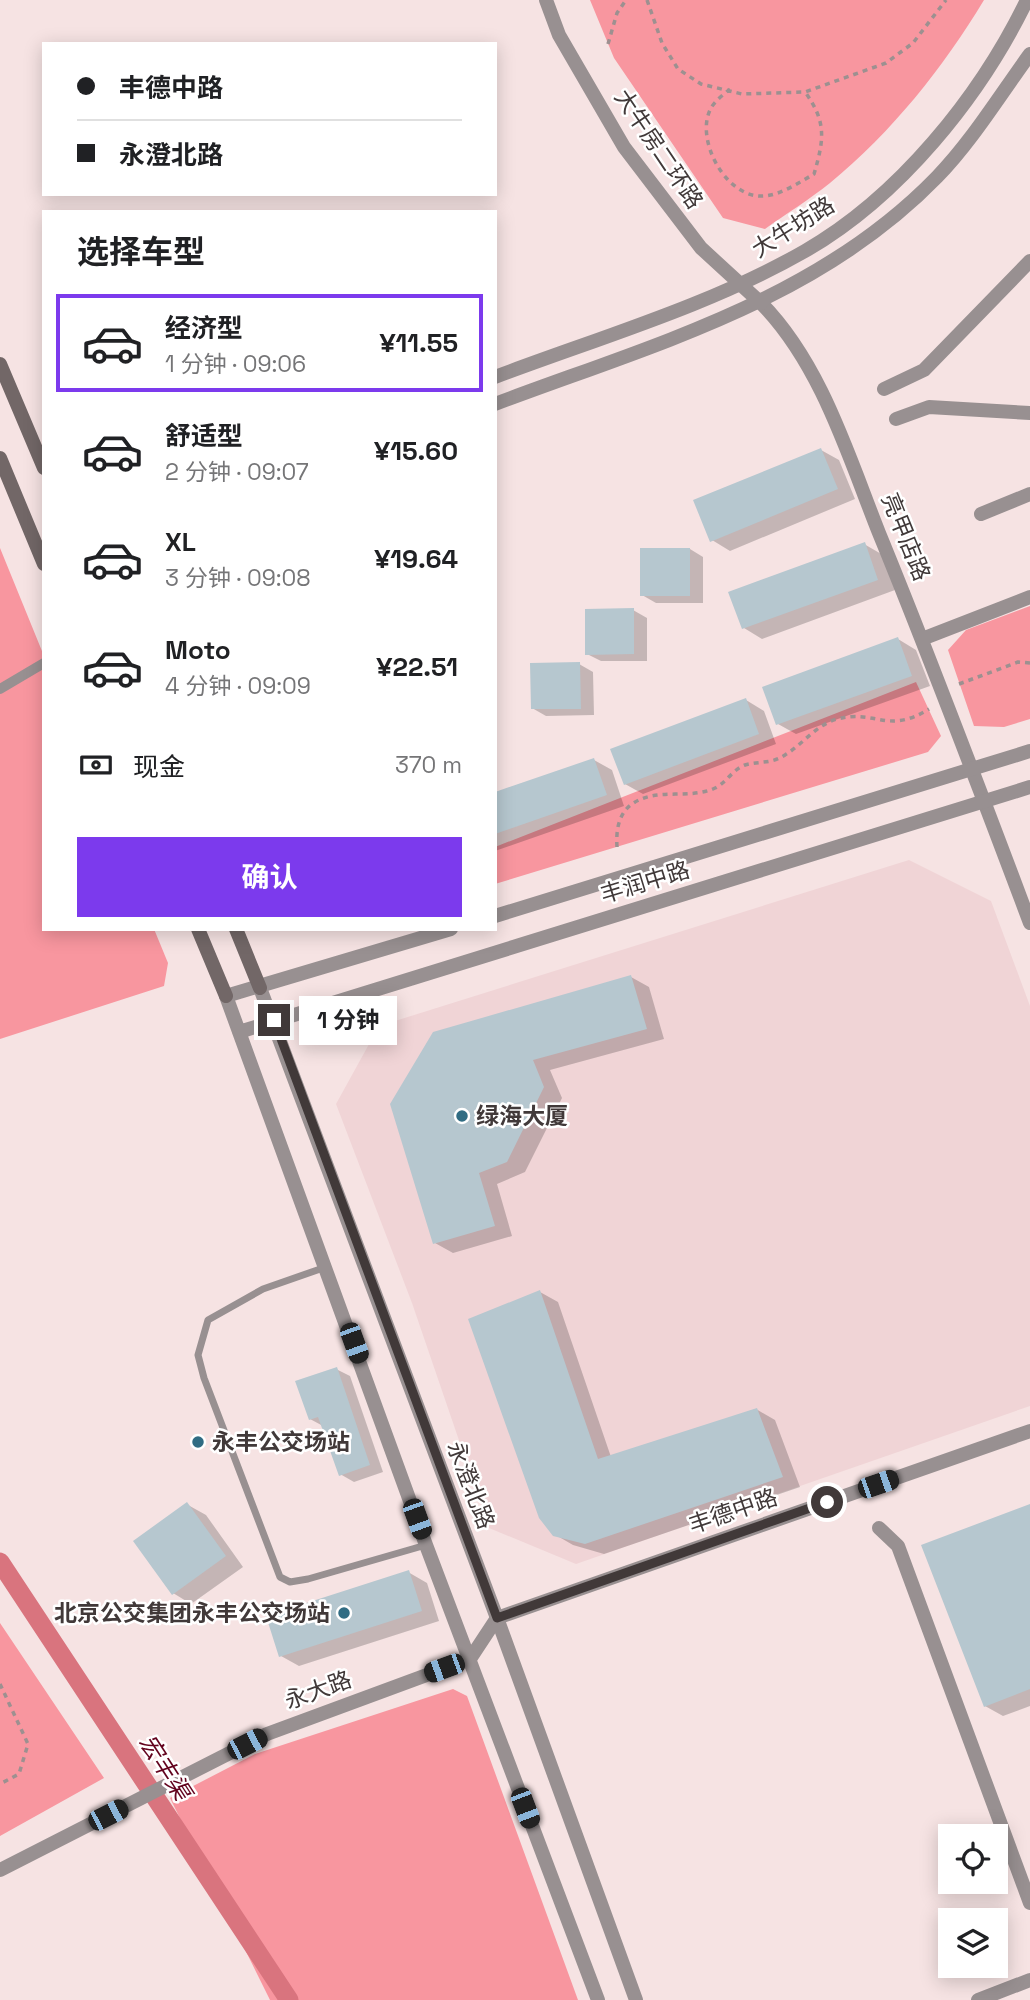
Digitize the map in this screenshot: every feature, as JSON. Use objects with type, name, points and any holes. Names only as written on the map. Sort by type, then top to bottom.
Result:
[{"type":"main road","points":[[0,364],[42,463]]},
{"type":"main road","points":[[0,458],[42,554]]},
{"type":"main road","points":[[199,931],[226,996]]},
{"type":"main road","points":[[237,931],[260,988]]},
{"type":"street","name":"大牛房二环路","points":[[546,0],[559,35],[624,147],[701,248],[761,303]]},
{"type":"street","name":"大牛坊路","points":[[497,376],[742,284],[807,250],[865,207],[919,160],[1008,38],[1027,0]]},
{"type":"street","points":[[497,403],[761,303],[821,270],[882,227],[937,177],[1030,54]]},
{"type":"street","points":[[884,389],[925,370],[1030,261]]},
{"type":"street","name":"亮甲店路","points":[[761,303],[776,318],[801,355],[835,423],[973,768],[1030,923]]},
{"type":"street","points":[[896,419],[929,407],[1030,413]]},
{"type":"street","points":[[981,514],[1030,494]]},
{"type":"street","points":[[922,639],[1030,597]]},
{"type":"street","points":[[0,689],[42,664]]},
{"type":"street","name":"丰润中路","points":[[497,915],[1030,751]]},
{"type":"street","name":"丰润中路","points":[[239,1032],[1030,787]]},
{"type":"street","points":[[445,931],[226,996],[426,1545],[598,2000]]},
{"type":"street","name":"永澄北路","points":[[260,988],[497,1618],[636,2000]]},
{"type":"street","name":"丰德中路","points":[[497,1618],[1030,1431]]},
{"type":"street","points":[[879,1528],[898,1546],[1030,1903]]},
{"type":"street","points":[[470,1658],[497,1618]]},
{"type":"street","name":"永大路","points":[[0,1870],[267,1734],[470,1658]]},
{"type":"street","points":[[978,2000],[1030,1980]]},
{"type":"lane","points":[[326,1267],[263,1289],[208,1320],[198,1354],[204,1378],[280,1577],[290,1582],[308,1579],[426,1545]]},
{"type":"path","points":[[608,44],[617,13],[626,0]]},
{"type":"path","points":[[647,0],[662,43],[678,69],[701,84],[742,94],[805,92],[886,63],[913,43],[946,0]]},
{"type":"path","points":[[730,89],[710,109],[708,136],[712,156],[724,179],[741,190],[764,197],[814,174],[823,128],[815,105],[805,92]]},
{"type":"path","points":[[959,684],[1018,662],[1030,663]]},
{"type":"path","points":[[617,847],[616,832],[620,818],[632,804],[650,797],[717,788],[743,766],[774,762],[787,755],[817,729],[835,720],[867,716],[897,723],[929,709]]},
{"type":"path","points":[[0,1684],[28,1744],[19,1774],[0,1784]]},
{"type":"shaded area","points":[[590,0],[984,0],[934,74],[895,121],[830,183],[765,229],[723,218],[614,58]]},
{"type":"shaded area","points":[[0,548],[42,651],[42,931],[155,931],[168,963],[164,986],[0,1039]]},
{"type":"shaded area","points":[[1030,606],[1030,719],[1004,727],[974,726],[948,650],[966,630]]},
{"type":"shaded area","points":[[916,682],[941,736],[928,752],[497,883],[497,846]]},
{"type":"shaded area","points":[[909,860],[991,901],[1030,1006],[1030,1406],[576,1564],[489,1528],[412,1303],[336,1104],[379,1026]]},
{"type":"shaded area","points":[[0,1623],[104,1778],[0,1836]]},
{"type":"shaded area","points":[[453,1689],[467,1696],[578,2000],[270,2000],[170,1798],[255,1754]]},
{"type":"building","points":[[821,448],[838,489],[710,542],[693,500]]},
{"type":"building","points":[[865,542],[878,580],[742,629],[728,592]]},
{"type":"building","points":[[640,548],[690,548],[690,596],[640,596]]},
{"type":"building","points":[[634,608],[634,654],[585,655],[585,609]]},
{"type":"building","points":[[898,637],[912,676],[776,725],[762,687]]},
{"type":"building","points":[[580,662],[581,709],[531,709],[530,663]]},
{"type":"building","points":[[746,698],[759,734],[624,785],[610,749]]},
{"type":"building","points":[[594,758],[607,795],[497,833],[497,791]]},
{"type":"building","name":"绿海大厦","points":[[631,975],[647,1029],[533,1060],[544,1087],[507,1162],[479,1173],[495,1226],[433,1244],[390,1104],[433,1032]]},
{"type":"building","points":[[540,1290],[598,1459],[757,1408],[783,1477],[585,1544],[553,1536],[539,1518],[468,1319]]},
{"type":"building","points":[[337,1367],[370,1465],[339,1476],[318,1417],[309,1420],[295,1381]]},
{"type":"building","points":[[187,1502],[226,1556],[172,1595],[133,1541]]},
{"type":"building","points":[[1030,1504],[1030,1689],[984,1707],[921,1545]]},
{"type":"building","name":"北京公交集团永丰公交场站","points":[[409,1570],[422,1611],[279,1657],[266,1616]]},
{"type":"waterway","name":"宏丰渠","points":[[0,1562],[289,2000]]},
{"type":"place","name":"绿海大厦","points":[[462,1116]]},
{"type":"place","name":"永丰公交场站","points":[[198,1442]]},
{"type":"place","name":"北京公交集团永丰公交场站","points":[[344,1613]]},
{"type":"route","points":[[274,1020],[497,1618],[827,1502]]}]
